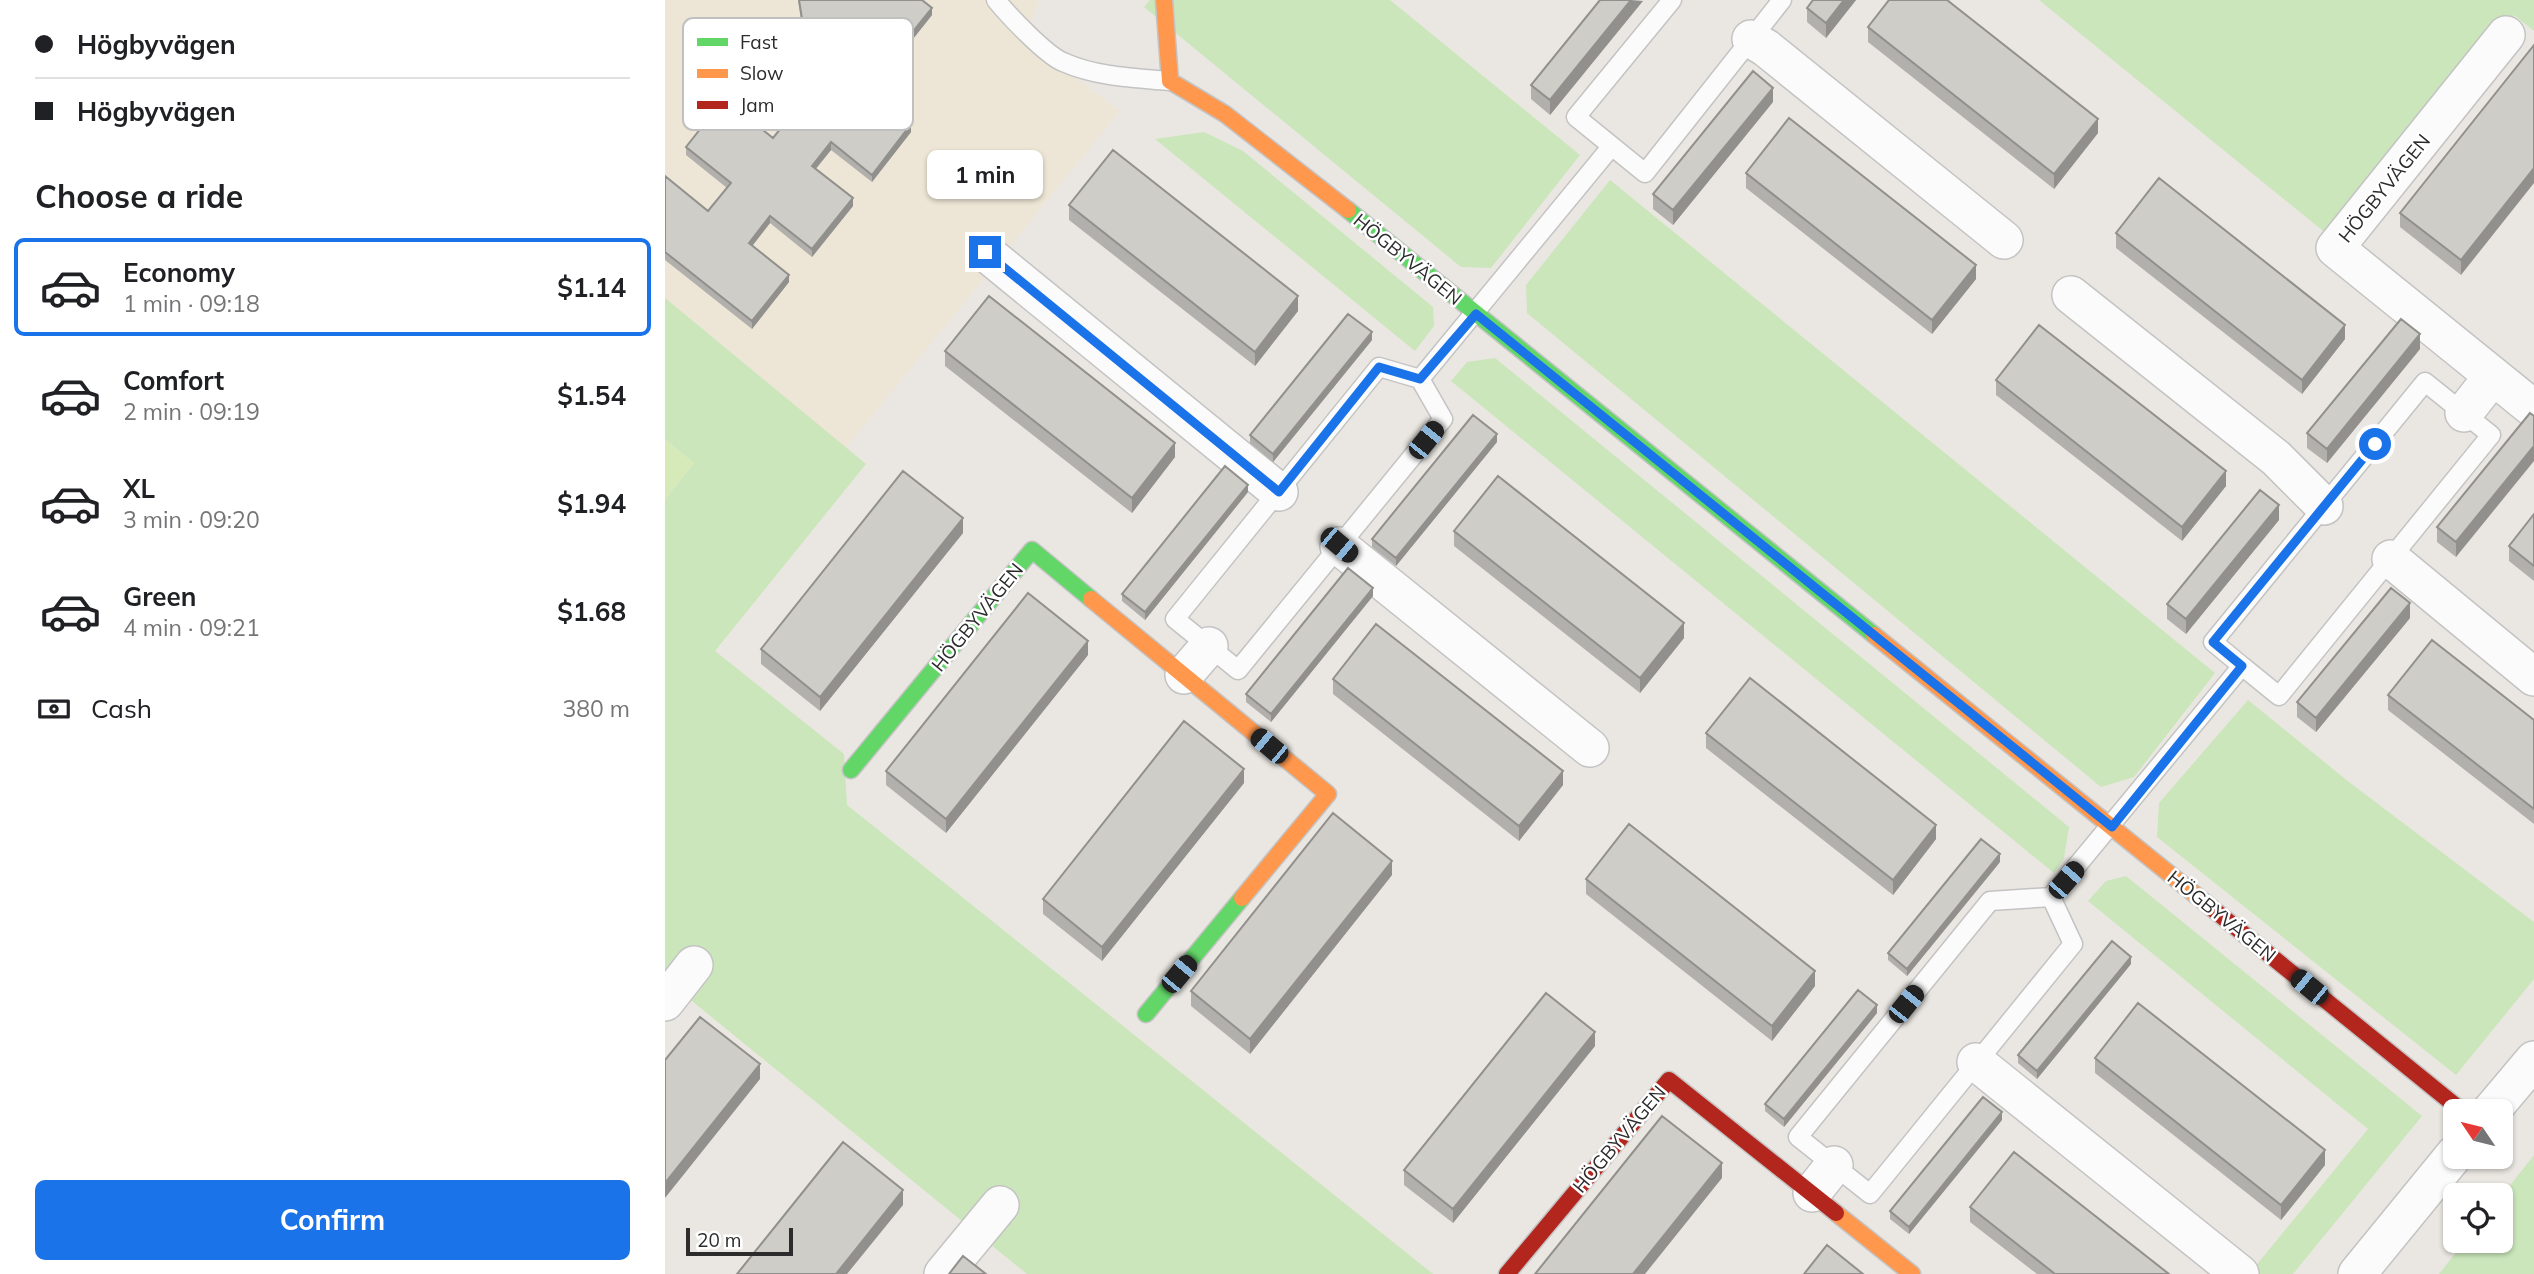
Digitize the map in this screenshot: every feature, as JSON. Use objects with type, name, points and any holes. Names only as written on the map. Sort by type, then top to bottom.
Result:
[{"type":"street","points":[[1164,0],[1170,81]]},
{"type":"street","name":"HÖGBYVÄGEN","points":[[2506,36],[2335,248],[2534,409]]},
{"type":"street","points":[[1751,39],[1766,48],[2004,240]]},
{"type":"street","name":"HÖGBYVÄGEN","points":[[1170,81],[1225,114],[1389,242],[2447,1099]]},
{"type":"street","points":[[985,252],[1279,492]]},
{"type":"street","points":[[2071,295],[2276,458],[2324,506]]},
{"type":"street","points":[[2464,413],[2493,376]]},
{"type":"street","points":[[1339,545],[1590,748]]},
{"type":"street","name":"HÖGBYVÄGEN","points":[[851,770],[1032,550],[1328,794],[1146,1014]]},
{"type":"street","points":[[2391,559],[2534,677]]},
{"type":"street","points":[[1184,675],[1209,646]]},
{"type":"street","points":[[665,1002],[694,965]]},
{"type":"street","points":[[2501,1099],[2534,1060]]},
{"type":"street","points":[[1976,1062],[2240,1274]]},
{"type":"street","name":"HÖGBYVÄGEN","points":[[1507,1274],[1669,1080],[1912,1274]]},
{"type":"street","points":[[1812,1193],[1834,1166]]},
{"type":"street","points":[[2357,1274],[2443,1169]]},
{"type":"street","points":[[943,1274],[1000,1205]]},
{"type":"lane","points":[[996,0],[1012,20],[1061,62],[1113,77],[1170,81]]},
{"type":"lane","points":[[1672,0],[1576,117],[1645,173],[1782,0]]},
{"type":"lane","name":"HÖGBYVÄGEN","points":[[1420,379],[1611,147]]},
{"type":"lane","points":[[1379,367],[1420,379],[1443,419],[1238,670],[1175,619],[1379,367]]},
{"type":"lane","points":[[2425,382],[2491,435],[2279,696],[2213,642],[2324,506],[2425,382]]},
{"type":"lane","points":[[2051,897],[2073,944],[1870,1194],[1798,1137],[1990,901],[2051,897],[2112,827],[2242,666]]},
{"type":"shaded area","points":[[665,0],[1039,0],[1030,24],[1061,68],[1120,111],[846,448],[665,298]]},
{"type":"green space","points":[[1150,0],[1390,0],[1580,155],[1491,268],[1461,267],[1144,7]]},
{"type":"green space","points":[[2039,0],[2534,0],[2534,31],[2514,15],[2333,239]]},
{"type":"green space","points":[[1204,132],[1243,151],[1433,307],[1434,326],[1415,351],[1155,139]]},
{"type":"green space","points":[[1610,180],[2215,673],[2134,777],[2101,787],[1527,313],[1526,285]]},
{"type":"green space","points":[[665,298],[866,464],[715,651],[844,754],[847,805],[1433,1274],[1027,1274],[665,979],[665,500],[694,463],[665,439]]},
{"type":"green space","points":[[1495,358],[2069,827],[2064,858],[2054,873],[1451,381],[1467,362]]},
{"type":"green space","points":[[665,439],[694,463],[665,500]]},
{"type":"green space","points":[[2248,700],[2349,782],[2534,922],[2534,979],[2456,1075],[2157,837],[2159,803]]},
{"type":"green space","points":[[2126,876],[2422,1116],[2293,1274],[2249,1274],[2368,1129],[2088,901],[2106,881]]},
{"type":"green space","points":[[2534,1155],[2534,1274],[2439,1274],[2456,1253],[2513,1253],[2512,1183]]},
{"type":"building","points":[[799,0],[922,0],[932,8],[913,32],[913,18],[802,18]]},
{"type":"building","points":[[1600,0],[1631,0],[1550,100],[1531,85]]},
{"type":"building","points":[[1813,0],[1844,0],[1826,23],[1807,8]]},
{"type":"building","points":[[1889,0],[1947,0],[2098,119],[2054,174],[1868,27]]},
{"type":"building","points":[[2534,45],[2534,168],[2461,260],[2400,213]]},
{"type":"building","points":[[1753,71],[1773,88],[1673,210],[1653,194]]},
{"type":"building","points":[[1789,118],[1976,265],[1932,320],[1746,173]]},
{"type":"building","points":[[699,130],[763,130],[773,138],[779,130],[906,130],[872,175],[831,142],[812,166],[853,198],[812,249],[770,216],[749,243],[789,275],[752,321],[665,252],[665,176],[708,211],[731,183],[686,147]]},
{"type":"building","points":[[1113,150],[1298,296],[1255,352],[1069,205]]},
{"type":"building","points":[[2159,178],[2345,325],[2302,380],[2116,233]]},
{"type":"building","points":[[989,296],[1175,443],[1132,498],[945,351]]},
{"type":"building","points":[[1348,314],[1372,332],[1273,454],[1250,435]]},
{"type":"building","points":[[2401,319],[2420,334],[2327,449],[2307,433]]},
{"type":"building","points":[[2039,325],[2226,471],[2182,527],[1996,380]]},
{"type":"building","points":[[2530,413],[2534,416],[2534,446],[2456,542],[2437,527]]},
{"type":"building","points":[[1473,415],[1497,434],[1396,558],[1372,539]]},
{"type":"building","points":[[1225,466],[1248,485],[1145,612],[1122,594]]},
{"type":"building","points":[[903,471],[963,518],[820,697],[761,649]]},
{"type":"building","points":[[1498,476],[1684,623],[1640,678],[1454,531]]},
{"type":"building","points":[[2260,490],[2279,505],[2186,619],[2167,604]]},
{"type":"building","points":[[2534,514],[2534,566],[2509,546]]},
{"type":"building","points":[[1348,568],[1373,588],[1271,714],[1246,694]]},
{"type":"building","points":[[2391,588],[2410,603],[2316,718],[2297,702]]},
{"type":"building","points":[[1028,593],[1088,641],[946,819],[886,771]]},
{"type":"building","points":[[1376,624],[1563,771],[1519,826],[1333,679]]},
{"type":"building","points":[[2432,640],[2534,720],[2534,809],[2388,695]]},
{"type":"building","points":[[1750,678],[1936,825],[1893,880],[1706,733]]},
{"type":"building","points":[[1184,721],[1244,769],[1102,947],[1043,899]]},
{"type":"building","points":[[1333,813],[1392,861],[1250,1039],[1191,991]]},
{"type":"building","points":[[1629,824],[1815,971],[1772,1026],[1586,879]]},
{"type":"building","points":[[1981,839],[2000,854],[1907,969],[1888,953]]},
{"type":"building","points":[[2112,941],[2131,957],[2037,1071],[2018,1055]]},
{"type":"building","points":[[1858,990],[1877,1005],[1784,1119],[1765,1104]]},
{"type":"building","points":[[1546,993],[1595,1032],[1453,1209],[1404,1170]]},
{"type":"building","points":[[2138,1003],[2325,1150],[2281,1205],[2095,1058]]},
{"type":"building","points":[[700,1017],[760,1064],[665,1183],[665,1060]]},
{"type":"building","points":[[1983,1097],[2002,1112],[1909,1227],[1890,1211]]},
{"type":"building","points":[[1662,1116],[1722,1163],[1633,1274],[1535,1274]]},
{"type":"building","points":[[843,1142],[903,1190],[836,1274],[737,1274]]},
{"type":"building","points":[[2014,1152],[2169,1274],[2055,1274],[1970,1207]]},
{"type":"building","points":[[1827,1245],[1863,1274],[1804,1274]]},
{"type":"building","points":[[963,1256],[986,1274],[949,1274]]},
{"type":"traffic: fast","points":[[1348,210],[1874,635]]},
{"type":"traffic: fast","points":[[851,770],[1032,550],[1091,599]]},
{"type":"traffic: fast","points":[[1146,1014],[1242,898]]},
{"type":"traffic: slow","points":[[1164,0],[1170,81],[1225,114],[1348,210]]},
{"type":"traffic: slow","points":[[1091,599],[1328,794],[1242,898]]},
{"type":"traffic: slow","points":[[1874,635],[2208,905]]},
{"type":"traffic: slow","points":[[1836,1213],[1912,1274]]},
{"type":"traffic: jam","points":[[2208,905],[2447,1099]]},
{"type":"traffic: jam","points":[[1507,1274],[1669,1080],[1836,1213]]},
{"type":"route","points":[[985,252],[1279,492],[1379,367],[1420,379],[1476,314],[2112,827],[2242,666],[2213,642],[2375,444]]}]
